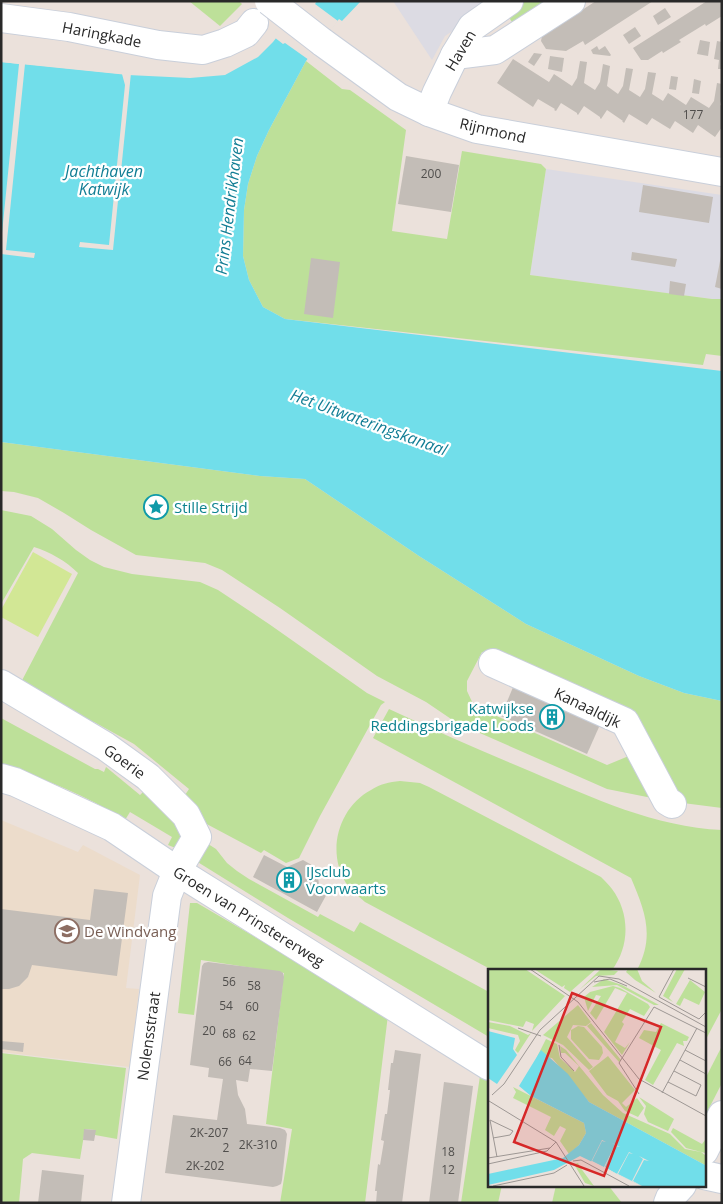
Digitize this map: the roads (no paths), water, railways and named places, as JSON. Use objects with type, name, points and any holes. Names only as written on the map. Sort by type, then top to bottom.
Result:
[{"type":"street","name":"Haven","points":[[429,112],[455,55],[472,27],[509,1]]},
{"type":"street","points":[[455,55],[495,50],[571,1]]},
{"type":"street","name":"Rijnmond","points":[[261,12],[322,42],[398,97],[429,112],[476,129],[722,172]]},
{"type":"street","name":"Haringkade","points":[[1,18],[69,27],[158,45],[203,50],[225,43],[246,32],[261,12]]},
{"type":"street","name":"Kanaaldijk","points":[[493,663],[626,722],[668,801],[672,804]]},
{"type":"street","name":"Goerie","points":[[1,684],[112,751],[148,776],[186,815],[197,837],[177,871]]},
{"type":"street","name":"Groen van Prinstererweg","points":[[1,778],[15,782],[112,827],[177,871],[488,1065]]},
{"type":"street","name":"Nolensstraat","points":[[126,1203],[167,896],[177,871]]},
{"type":"street","points":[[706,1147],[722,1115]]},
{"type":"street","points":[[706,1176],[722,1179]]},
{"type":"street","points":[[668,1203],[681,1186]]},
{"type":"street","points":[[688,1203],[691,1186]]},
{"type":"water","points":[[305,1],[361,1],[342,21],[339,19],[306,61],[269,130],[257,156],[248,184],[244,210],[243,256],[249,280],[263,307],[285,319],[722,371],[722,701],[684,693],[639,676],[526,624],[419,556],[305,479],[260,476],[1,442],[1,62],[128,75],[190,78],[225,75],[258,57],[273,42]]},
{"type":"place","name":"Stille Strijd","points":[[156,507]]},
{"type":"place","name":"Katwijkse Reddingsbrigade Loods","points":[[552,717]]},
{"type":"place","name":"IJsclub Voorwaarts","points":[[289,880]]},
{"type":"place","name":"De Windvang","points":[[67,931]]},
{"type":"water label","name":"Jachthaven Katwijk","points":[[104,180]]},
{"type":"water label","name":"Prins Hendrikhaven","points":[[229,206]]},
{"type":"water label","name":"Het Uitwateringskanaal","points":[[369,422]]}]
